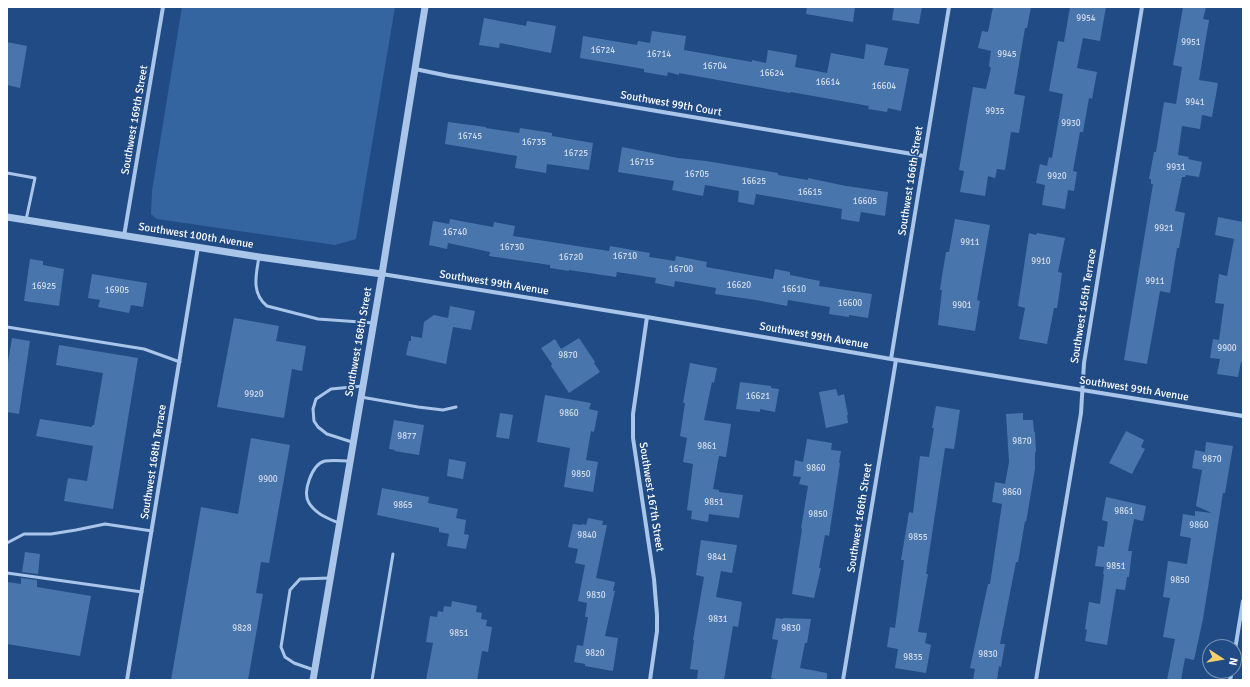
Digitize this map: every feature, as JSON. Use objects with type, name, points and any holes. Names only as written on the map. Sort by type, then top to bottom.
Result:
[{"type":"street","name":"Southwest 169th Street","points":[[124,236],[163,7]]},
{"type":"street","name":"Southwest 168th Street","points":[[312,680],[374,323],[425,7]]},
{"type":"street","name":"Southwest 166th Street","points":[[843,680],[894,359],[924,156],[949,7]]},
{"type":"street","name":"Southwest 165th Terrace","points":[[1036,680],[1081,413],[1084,363],[1142,7]]},
{"type":"street","name":"Southwest 99th Court","points":[[415,69],[924,156]]},
{"type":"street","name":"Southwest 100th Avenue","points":[[7,217],[259,257],[382,274]]},
{"type":"street","name":"Southwest 168th Terrace","points":[[127,680],[198,247]]},
{"type":"street","name":"Southwest 99th Avenue","points":[[382,274],[1243,416]]},
{"type":"street","name":"Southwest 167th Street","points":[[647,317],[632,426],[656,599],[657,631],[650,680]]},
{"type":"street","points":[[1237,639],[1243,601]]},
{"type":"lane","points":[[7,173],[35,178],[26,220]]},
{"type":"lane","points":[[259,257],[255,284],[261,302],[266,306],[318,319],[374,323]]},
{"type":"lane","points":[[7,327],[144,349],[180,362]]},
{"type":"lane","points":[[353,443],[327,434],[318,427],[314,421],[312,409],[316,399],[331,389],[363,386]]},
{"type":"lane","points":[[361,397],[443,410],[456,407]]},
{"type":"lane","points":[[339,523],[325,518],[316,511],[308,501],[308,488],[310,477],[315,467],[324,461],[350,461]]},
{"type":"lane","points":[[7,543],[24,534],[51,534],[105,524],[152,531]]},
{"type":"lane","points":[[372,680],[393,554]]},
{"type":"lane","points":[[7,573],[142,592]]},
{"type":"lane","points":[[314,670],[294,663],[285,657],[281,647],[290,590],[300,579],[330,578]]},
{"type":"shaded area","points":[[182,7],[395,7],[356,239],[335,245],[157,219],[151,214],[152,191]]},
{"type":"building","points":[[807,7],[855,7],[853,22],[806,14]]},
{"type":"building","points":[[894,7],[922,7],[919,24],[892,20]]},
{"type":"building","points":[[993,7],[1031,7],[1027,28],[1025,28],[1014,94],[1025,96],[1019,133],[1011,132],[1005,170],[997,169],[995,178],[988,176],[985,196],[960,192],[964,171],[959,170],[973,87],[986,89],[991,68],[989,66],[991,51],[978,48],[982,31],[988,32]]},
{"type":"building","points":[[1070,7],[1106,7],[1100,41],[1083,38],[1077,68],[1097,72],[1092,99],[1089,98],[1083,132],[1080,132],[1073,171],[1077,172],[1074,191],[1068,190],[1065,209],[1042,205],[1045,185],[1036,183],[1040,164],[1047,166],[1049,157],[1052,158],[1063,94],[1049,91],[1058,41],[1064,42]]},
{"type":"building","points":[[1183,7],[1206,7],[1203,19],[1209,20],[1199,80],[1218,83],[1212,117],[1202,115],[1200,129],[1182,126],[1178,155],[1202,162],[1199,177],[1186,175],[1185,177],[1182,177],[1175,211],[1185,213],[1179,248],[1177,248],[1170,293],[1160,291],[1147,364],[1124,360],[1153,184],[1151,184],[1151,179],[1149,179],[1154,152],[1156,152],[1164,102],[1176,104],[1182,67],[1173,65]]},
{"type":"building","points":[[484,18],[526,26],[527,21],[556,26],[551,53],[500,43],[499,48],[479,45]]},
{"type":"building","points":[[652,31],[686,36],[684,50],[752,62],[752,60],[766,63],[768,50],[797,55],[795,67],[827,73],[831,53],[864,59],[866,44],[888,48],[884,65],[909,69],[901,111],[888,108],[887,112],[868,109],[869,106],[679,73],[679,75],[668,72],[667,76],[644,72],[644,69],[580,58],[583,36],[637,45],[638,41],[650,43]]},
{"type":"building","points":[[7,42],[27,46],[20,88],[7,85]]},
{"type":"building","points":[[448,122],[519,133],[520,128],[552,133],[552,136],[593,143],[589,170],[547,164],[546,173],[515,168],[517,156],[445,144]]},
{"type":"building","points":[[622,147],[678,158],[778,173],[778,175],[808,180],[808,178],[846,186],[888,192],[885,216],[861,212],[859,222],[841,219],[842,209],[756,194],[754,205],[738,202],[739,191],[705,185],[703,196],[672,190],[674,181],[618,172]]},
{"type":"building","points":[[1218,217],[1243,222],[1243,363],[1241,362],[1238,377],[1217,374],[1220,359],[1210,358],[1213,339],[1219,340],[1224,304],[1215,303],[1219,274],[1227,276],[1234,239],[1215,235]]},
{"type":"building","points":[[450,219],[493,227],[494,222],[515,226],[513,236],[609,251],[610,246],[650,253],[649,257],[675,261],[676,256],[707,262],[706,267],[773,279],[775,269],[790,272],[790,275],[820,281],[819,286],[872,294],[868,318],[829,314],[830,307],[788,300],[787,306],[715,294],[716,288],[675,281],[674,287],[655,283],[656,278],[617,272],[616,277],[550,268],[550,265],[489,256],[490,252],[448,243],[447,249],[429,245],[433,221],[449,224]]},
{"type":"building","points":[[955,219],[990,225],[977,300],[980,301],[975,331],[938,325],[942,276],[946,252],[949,252]]},
{"type":"building","points":[[1029,233],[1065,238],[1058,272],[1062,273],[1057,308],[1054,308],[1047,344],[1019,339],[1025,308],[1018,306]]},
{"type":"building","points":[[30,259],[43,261],[43,265],[64,269],[59,306],[24,301]]},
{"type":"building","points":[[92,274],[147,283],[143,307],[131,305],[129,313],[98,307],[100,300],[88,298]]},
{"type":"building","points":[[450,306],[475,311],[471,330],[453,327],[446,364],[406,355],[409,341],[411,341],[411,336],[422,338],[424,322],[434,315],[448,318]]},
{"type":"building","points":[[234,318],[279,326],[276,341],[306,346],[302,371],[292,369],[284,418],[217,407]]},
{"type":"building","points":[[12,338],[30,341],[19,414],[7,412],[7,368]]},
{"type":"building","points":[[579,338],[600,372],[569,393],[541,348],[555,339],[561,349]]},
{"type":"building","points":[[59,345],[138,358],[113,509],[64,501],[68,478],[87,481],[93,446],[36,436],[40,419],[92,427],[92,425],[94,425],[103,373],[56,365]]},
{"type":"building","points":[[690,363],[717,368],[714,383],[712,382],[704,420],[731,424],[726,457],[719,456],[713,489],[719,490],[719,492],[743,495],[739,518],[709,514],[708,522],[691,519],[692,511],[687,510],[693,464],[683,462],[687,438],[680,436],[685,403],[683,403]]},
{"type":"building","points":[[740,382],[771,386],[771,388],[779,389],[775,412],[760,409],[760,412],[736,409]]},
{"type":"building","points":[[836,389],[838,396],[844,394],[848,423],[826,428],[819,392]]},
{"type":"building","points":[[545,395],[591,403],[589,409],[598,411],[594,432],[591,431],[586,460],[598,462],[593,492],[564,487],[570,448],[537,442]]},
{"type":"building","points":[[936,406],[960,410],[954,449],[945,448],[926,574],[928,574],[918,632],[927,633],[925,643],[931,645],[926,673],[895,668],[898,649],[887,647],[890,627],[895,628],[904,560],[901,560],[909,512],[913,513],[920,456],[929,457]]},
{"type":"building","points":[[500,413],[513,415],[509,439],[496,437]]},
{"type":"building","points":[[1023,413],[1023,420],[1033,420],[1036,452],[1035,469],[1018,562],[1016,562],[1000,644],[1005,644],[1001,667],[999,666],[997,680],[973,680],[975,669],[970,668],[988,584],[990,584],[1002,504],[992,502],[995,482],[1005,484],[1009,462],[1006,414]]},
{"type":"building","points":[[394,420],[424,425],[419,455],[389,449]]},
{"type":"building","points":[[1126,431],[1144,440],[1141,447],[1145,449],[1132,474],[1109,463]]},
{"type":"building","points":[[251,438],[290,445],[269,563],[261,562],[256,593],[263,594],[248,680],[171,680],[201,507],[238,514]]},
{"type":"building","points":[[807,439],[832,443],[831,450],[841,451],[829,536],[825,535],[819,568],[821,568],[814,598],[792,594],[808,486],[799,484],[801,477],[793,476],[795,460],[803,462]]},
{"type":"building","points":[[1206,442],[1233,446],[1225,493],[1223,493],[1203,619],[1194,660],[1185,658],[1181,680],[1167,680],[1175,639],[1163,637],[1170,598],[1163,597],[1168,561],[1187,564],[1191,538],[1180,536],[1183,514],[1195,516],[1195,511],[1212,513],[1196,506],[1202,470],[1192,468],[1195,450],[1205,452]]},
{"type":"building","points":[[449,459],[466,462],[463,479],[447,476]]},
{"type":"building","points":[[382,488],[429,497],[428,503],[458,509],[456,518],[466,520],[464,534],[469,535],[466,549],[447,546],[449,534],[439,532],[439,528],[377,515]]},
{"type":"building","points":[[1106,497],[1146,506],[1143,521],[1134,519],[1128,551],[1132,551],[1129,577],[1127,577],[1125,590],[1116,589],[1107,645],[1085,641],[1087,630],[1085,629],[1089,602],[1100,604],[1104,567],[1095,566],[1098,546],[1104,547],[1108,522],[1102,520]]},
{"type":"building","points":[[588,518],[603,521],[602,525],[607,525],[596,578],[615,582],[613,591],[615,591],[605,636],[618,638],[613,671],[585,666],[585,664],[574,662],[577,645],[583,646],[588,617],[585,617],[587,603],[578,601],[585,565],[575,563],[578,549],[568,547],[573,524],[586,525]]},
{"type":"building","points":[[701,540],[737,545],[732,573],[721,571],[716,597],[742,602],[738,627],[733,626],[724,680],[697,680],[698,670],[690,669],[693,640],[704,577],[696,575]]},
{"type":"building","points":[[25,552],[40,554],[38,574],[22,572]]},
{"type":"building","points":[[21,578],[37,580],[37,587],[91,596],[80,656],[7,644],[7,582],[21,584]]},
{"type":"building","points":[[452,601],[477,606],[476,612],[482,613],[481,619],[487,620],[486,626],[492,627],[488,652],[482,651],[477,680],[426,680],[433,643],[426,642],[430,616],[437,617],[438,611],[443,612],[444,606],[451,607]]},
{"type":"building","points":[[776,618],[811,619],[807,643],[805,643],[800,668],[827,673],[827,680],[779,680],[771,678],[778,640],[772,639]]}]
